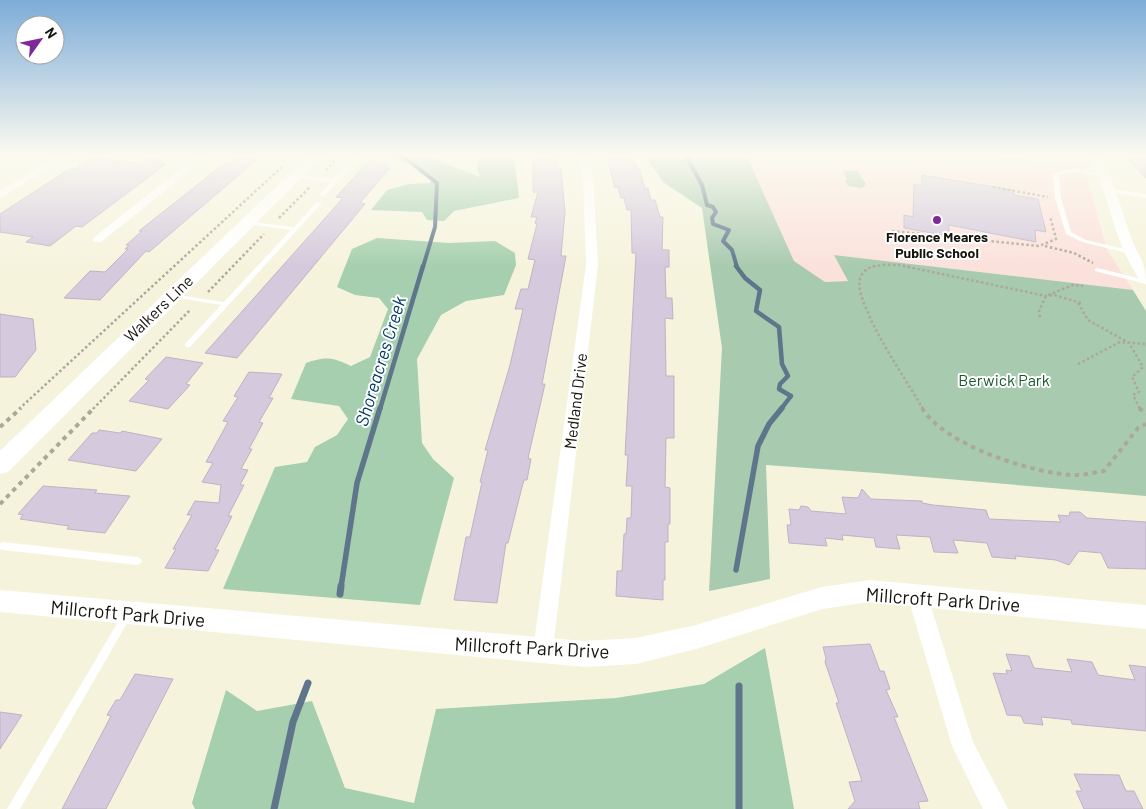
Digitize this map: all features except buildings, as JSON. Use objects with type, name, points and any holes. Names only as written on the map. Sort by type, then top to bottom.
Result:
[{"type":"main road","name":"Walkers Line","points":[[0,465],[246,222],[272,192]]},
{"type":"street","points":[[97,240],[158,192]]},
{"type":"street","name":"Medland Drive","points":[[543,650],[592,265],[589,192]]},
{"type":"street","points":[[1112,192],[1115,211],[1131,252],[1146,281]]},
{"type":"street","name":"Millcroft Park Drive","points":[[0,601],[584,654],[636,651],[696,637],[822,598],[870,591],[1146,617]]},
{"type":"street","points":[[917,594],[963,746],[996,809]]},
{"type":"lane","points":[[322,195],[325,192]]},
{"type":"lane","points":[[1057,192],[1065,228],[1068,233],[1084,242],[1131,252]]},
{"type":"lane","points":[[1122,192],[1146,196]]},
{"type":"lane","points":[[188,344],[319,204]]},
{"type":"lane","points":[[246,222],[296,229]]},
{"type":"lane","points":[[1097,270],[1146,281]]},
{"type":"lane","points":[[172,295],[226,304]]},
{"type":"lane","points":[[3,546],[137,561]]},
{"type":"lane","points":[[13,809],[128,614]]},
{"type":"path","points":[[0,427],[265,192]]},
{"type":"path","points":[[0,504],[305,192]]},
{"type":"path","points":[[1019,192],[1048,197]]},
{"type":"path","points":[[1048,192],[1049,204]]},
{"type":"path","points":[[892,231],[1039,246],[1056,239],[1050,212]]},
{"type":"path","points":[[1146,414],[1140,410],[1133,395],[1139,392],[1132,377],[1144,368],[1129,343],[1088,320],[1079,302],[1054,295],[1046,296],[899,265],[877,266],[864,271],[859,281],[861,294],[886,346],[928,418],[953,437],[995,457],[1039,469],[1077,475],[1104,471],[1138,428],[1146,424]]},
{"type":"path","points":[[1040,317],[1039,310],[1046,296],[1073,285],[1083,286]]},
{"type":"path","points":[[1078,364],[1120,342],[1146,344]]},
{"type":"shaded area","name":"Florence Meares Public School","points":[[763,192],[1091,192],[1107,250],[1133,290],[835,255],[848,281],[825,282],[794,261]]},
{"type":"green space","points":[[386,192],[518,192],[519,198],[454,211],[444,221],[427,220],[422,212],[371,210]]},
{"type":"green space","name":"Berwick Park","points":[[678,192],[763,192],[794,261],[825,282],[848,281],[834,255],[1133,290],[1146,311],[1146,496],[766,465],[770,579],[709,591],[722,348],[702,208]]},
{"type":"green space","points":[[377,238],[449,243],[495,241],[515,253],[516,265],[504,295],[466,301],[441,315],[417,359],[422,443],[433,459],[454,478],[420,605],[223,589],[275,467],[307,462],[315,447],[337,435],[348,419],[339,406],[291,399],[306,363],[319,359],[329,359],[351,366],[370,357],[388,309],[379,298],[355,295],[337,287],[352,249]]},
{"type":"green space","points":[[765,648],[794,809],[195,809],[192,803],[226,690],[257,711],[312,701],[345,788],[414,803],[436,709],[616,698],[704,684]]},
{"type":"waterway","name":"Shoreacres Creek","points":[[423,267],[435,227],[437,192]]},
{"type":"waterway","name":"Shoreacres Creek","points":[[704,192],[707,205],[713,207],[716,212],[712,218],[713,224],[729,230],[723,241],[732,250],[737,267]]},
{"type":"waterway","name":"Shoreacres Creek","points":[[380,409],[423,266]]},
{"type":"waterway","name":"Shoreacres Creek","points":[[736,266],[745,278],[760,290],[756,311],[779,327],[782,364],[788,376],[780,384],[779,389],[791,396],[781,409]]},
{"type":"waterway","name":"Shoreacres Creek","points":[[341,587],[357,483],[380,408]]},
{"type":"waterway","name":"Shoreacres Creek","points":[[736,570],[758,446],[769,424],[782,408]]},
{"type":"waterway","name":"Shoreacres Creek","points":[[340,594],[341,586]]},
{"type":"waterway","name":"Shoreacres Creek","points":[[274,809],[293,722],[308,683]]},
{"type":"waterway","name":"Shoreacres Creek","points":[[739,686],[739,809]]},
{"type":"place","name":"Florence Meares Public School","points":[[937,220]]}]
